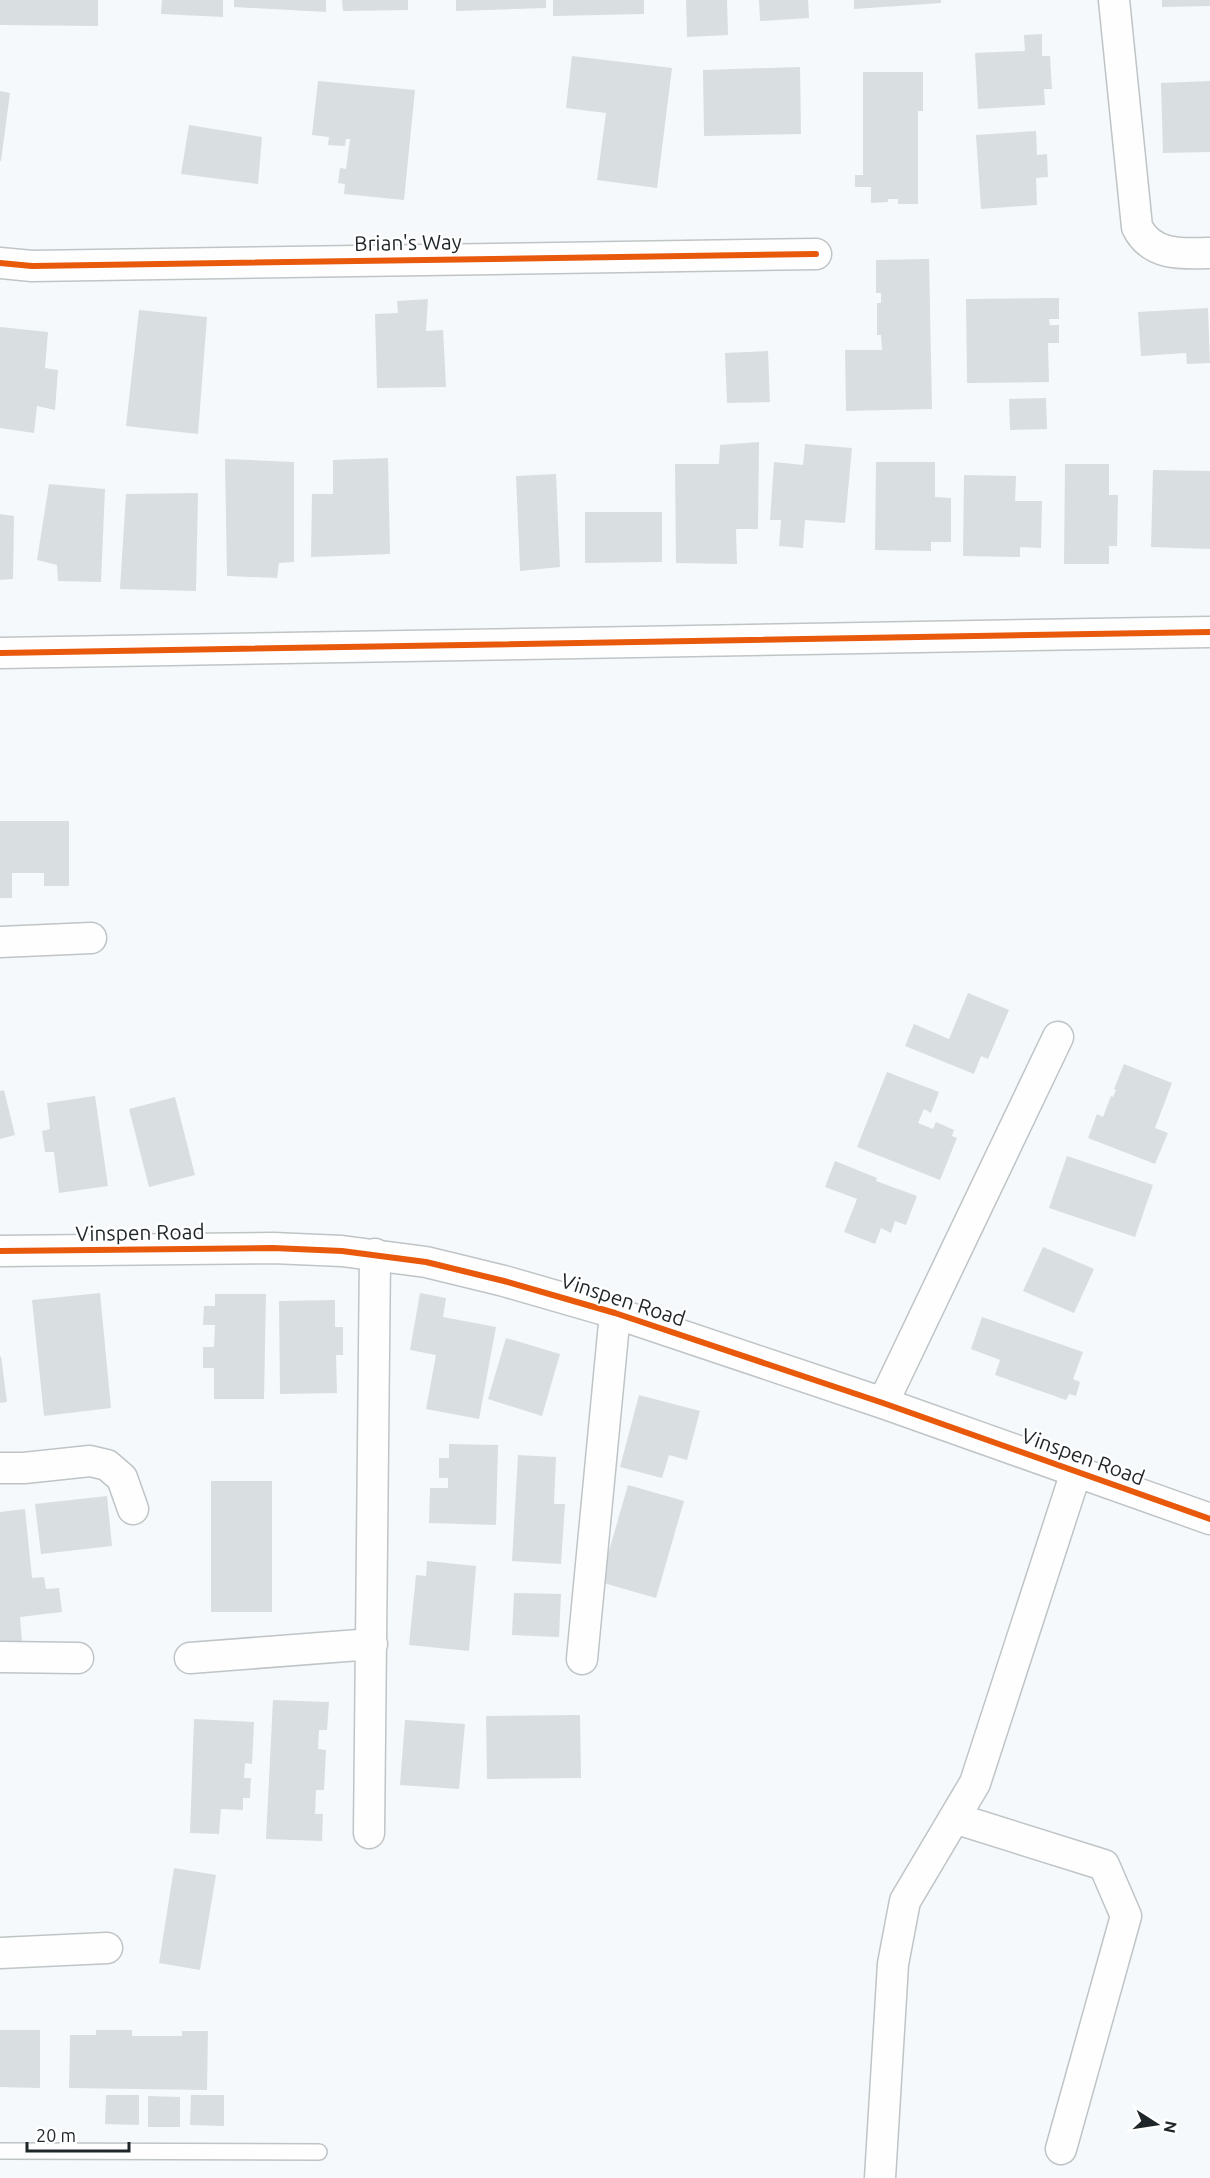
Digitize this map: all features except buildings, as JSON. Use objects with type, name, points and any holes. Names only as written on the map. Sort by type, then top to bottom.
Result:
[{"type":"street","points":[[1114,0],[1137,227],[1146,241],[1162,250],[1173,253],[1210,254]]},
{"type":"street","name":"Brian's Way","points":[[0,262],[32,266],[816,254]]},
{"type":"street","points":[[0,653],[1210,632]]},
{"type":"street","points":[[0,942],[92,938]]},
{"type":"street","points":[[883,1404],[1058,1037]]},
{"type":"street","name":"Vinspen Road","points":[[0,1251],[273,1248],[375,1254],[426,1262],[504,1281],[615,1313],[1210,1519]]},
{"type":"street","points":[[369,1833],[375,1254]]},
{"type":"street","points":[[582,1659],[615,1313]]},
{"type":"street","points":[[0,1468],[24,1468],[90,1461],[107,1465],[122,1478],[133,1509]]},
{"type":"street","points":[[880,2178],[893,1964],[905,1901],[975,1783],[1076,1472]]},
{"type":"street","points":[[190,1658],[372,1644]]},
{"type":"street","points":[[0,1657],[78,1658]]},
{"type":"street","points":[[954,1818],[1104,1865],[1126,1916],[1061,2149]]},
{"type":"street","points":[[0,1953],[107,1948]]},
{"type":"lane","points":[[0,2151],[319,2151]]},
{"type":"cycle path","points":[[0,263],[32,266],[816,254]]},
{"type":"cycle path","points":[[0,653],[1210,632]]},
{"type":"cycle path","points":[[0,1251],[273,1248],[342,1251],[426,1262],[504,1281],[615,1313],[883,1403],[1210,1519]]}]
